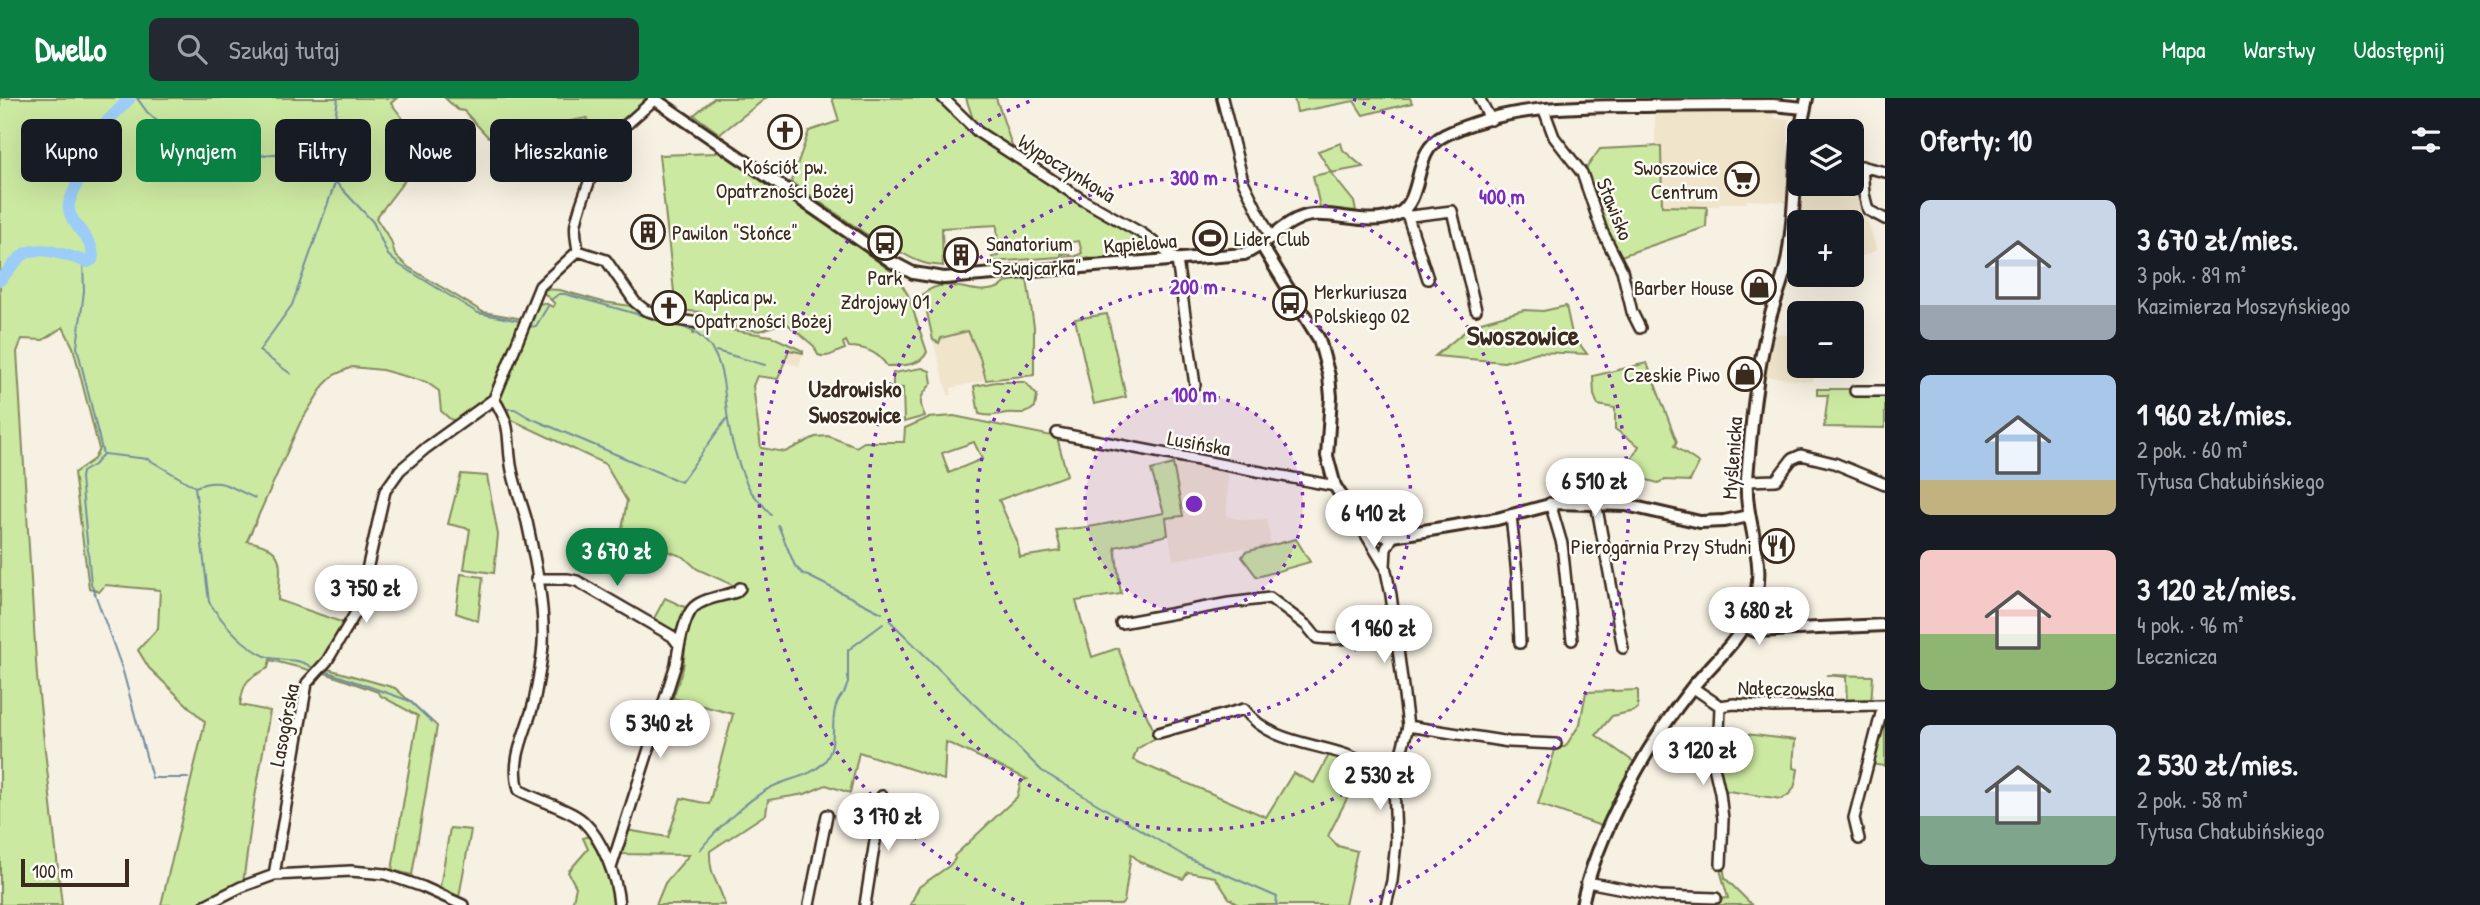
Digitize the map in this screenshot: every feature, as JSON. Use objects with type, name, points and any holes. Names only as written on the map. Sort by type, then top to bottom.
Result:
[{"type":"street","name":"Wypoczynkowa","points":[[943,98],[978,132],[1083,200],[1143,234],[1177,260]]},
{"type":"street","points":[[1222,98],[1243,181],[1271,238]]},
{"type":"street","points":[[1479,98],[1491,120]]},
{"type":"street","name":"Kąpielowa","points":[[660,100],[892,262],[913,273],[952,278],[1244,254],[1262,246]]},
{"type":"street","points":[[578,251],[575,226],[583,199],[602,155],[623,129],[660,100]]},
{"type":"street","points":[[1428,279],[1404,214],[1421,162],[1442,136],[1466,126],[1544,110],[1566,102],[1711,106],[1805,103]]},
{"type":"street","name":"Stawisko","points":[[1544,110],[1554,136],[1582,173],[1602,231],[1622,270],[1632,312],[1640,328]]},
{"type":"street","points":[[1864,167],[1885,172]]},
{"type":"street","points":[[1864,194],[1868,210],[1885,219]]},
{"type":"street","name":"Myślenicka","points":[[1582,905],[1587,882],[1651,743],[1692,687],[1746,622],[1755,599],[1759,571],[1757,547],[1749,516],[1747,481],[1759,367],[1769,321],[1788,258],[1794,196]]},
{"type":"street","points":[[1385,566],[1335,486],[1327,456],[1331,397],[1325,355],[1319,339],[1262,246],[1294,220],[1310,215],[1384,219],[1404,214],[1452,211],[1476,310]]},
{"type":"street","points":[[578,251],[606,261],[635,302],[645,310],[700,324]]},
{"type":"street","points":[[578,251],[540,286],[494,399],[509,430],[511,465],[527,523],[542,612],[543,645],[535,696],[517,757],[516,780],[519,790],[528,796],[582,821],[611,868],[619,905]]},
{"type":"street","points":[[1177,260],[1195,385]]},
{"type":"street","points":[[1855,391],[1885,391]]},
{"type":"street","name":"Lasogórska","points":[[274,875],[307,683],[327,661],[358,609],[384,491],[400,470],[420,453],[494,399]]},
{"type":"street","name":"Lusińska","points":[[1057,433],[1335,486]]},
{"type":"street","points":[[1747,481],[1776,480],[1792,459],[1801,455],[1833,463],[1885,484]]},
{"type":"street","points":[[1362,528],[1393,536],[1497,519],[1550,503],[1626,505],[1700,522],[1724,522],[1749,516]]},
{"type":"street","points":[[1550,503],[1562,544],[1572,640]]},
{"type":"street","points":[[1596,503],[1623,648]]},
{"type":"street","points":[[1511,515],[1520,643]]},
{"type":"street","points":[[1386,905],[1392,881],[1395,842],[1394,781],[1408,726],[1385,566],[1386,549],[1393,536]]},
{"type":"street","points":[[536,579],[577,581],[671,636],[679,645]]},
{"type":"street","points":[[611,868],[692,608],[702,602],[736,592],[740,588]]},
{"type":"street","points":[[1121,623],[1227,603],[1270,598],[1307,626],[1317,638],[1334,640],[1395,629]]},
{"type":"street","points":[[1746,622],[1755,631],[1885,625]]},
{"type":"street","name":"Nałęczowska","points":[[1692,687],[1720,706],[1884,706]]},
{"type":"street","points":[[1720,706],[1719,733],[1713,762],[1723,819],[1721,864]]},
{"type":"street","points":[[1859,839],[1854,818],[1884,706]]},
{"type":"street","points":[[1158,733],[1244,709],[1254,721],[1284,739],[1363,761],[1394,781]]},
{"type":"street","points":[[1408,726],[1509,742],[1556,744]]},
{"type":"street","points":[[865,905],[882,796]]},
{"type":"street","points":[[809,905],[827,815]]},
{"type":"street","points":[[205,905],[241,887],[274,875],[351,871],[385,874],[463,905]]},
{"type":"street","points":[[1587,882],[1660,896],[1716,898]]},
{"type":"shaded area","points":[[1655,111],[1774,113],[1774,118],[1789,119],[1787,202],[1747,200],[1746,203],[1719,203],[1719,206],[1662,207],[1661,146],[1655,146]]},
{"type":"shaded area","points":[[1801,196],[1861,196],[1861,210],[1800,210]]},
{"type":"shaded area","points":[[1864,217],[1868,223],[1877,250],[1864,256]]},
{"type":"shaded area","points":[[968,331],[986,380],[951,388],[952,395],[948,395],[933,340],[939,343],[941,338]]},
{"type":"shaded area","points":[[1773,333],[1787,335],[1787,378],[1814,378],[1812,382],[1764,376]]},
{"type":"shaded area","points":[[789,349],[803,353],[799,366],[784,362]]},
{"type":"shaded area","points":[[1187,462],[1228,468],[1227,516],[1242,520],[1267,519],[1271,545],[1245,552],[1244,548],[1173,560],[1166,518],[1182,516],[1173,464]]},
{"type":"green space","points":[[0,98],[397,98],[391,103],[403,119],[385,119],[385,182],[404,182],[376,218],[391,241],[395,255],[408,267],[483,312],[524,319],[492,396],[459,422],[450,419],[441,411],[439,391],[426,382],[382,370],[352,367],[334,375],[324,385],[300,423],[247,541],[269,548],[279,560],[278,600],[347,624],[313,671],[270,660],[268,668],[245,685],[240,705],[270,711],[243,883],[200,905],[161,905],[205,722],[149,668],[138,650],[158,628],[160,590],[105,585],[99,592],[89,588],[74,473],[94,459],[99,449],[73,347],[63,327],[43,340],[22,339],[17,352],[37,677],[62,905],[0,905]]},
{"type":"green space","points":[[445,98],[644,98],[645,104],[623,119],[490,119],[488,137],[476,124],[476,119],[458,110]]},
{"type":"green space","points":[[714,98],[766,98],[720,134],[694,115]]},
{"type":"green space","points":[[832,98],[941,98],[978,134],[1144,238],[1165,255],[1120,259],[1087,258],[1076,256],[1082,253],[1079,241],[1064,243],[1061,255],[1066,253],[1072,256],[992,262],[992,257],[998,256],[997,225],[942,228],[943,266],[914,259],[866,234],[791,182],[809,131],[839,121]]},
{"type":"green space","points":[[966,98],[996,98],[1013,149],[1011,151],[975,125]]},
{"type":"green space","points":[[1294,98],[1410,98],[1412,103],[1363,115],[1354,101],[1297,112]]},
{"type":"green space","points":[[1341,143],[1343,150],[1363,167],[1331,173],[1354,202],[1356,211],[1320,207],[1313,176],[1331,172],[1318,151]]},
{"type":"green space","points":[[1661,146],[1662,206],[1707,207],[1706,227],[1618,257],[1611,245],[1585,170],[1600,149]]},
{"type":"green space","points":[[717,149],[896,275],[908,295],[927,352],[924,357],[910,364],[887,366],[875,354],[866,349],[849,347],[846,341],[843,343],[845,349],[822,356],[785,322],[760,331],[700,322],[701,312],[676,310],[659,155],[716,153]]},
{"type":"green space","points":[[1027,279],[1034,327],[1034,375],[986,380],[968,331],[941,338],[939,343],[933,340],[923,294],[932,288],[949,285],[984,290],[1010,281]]},
{"type":"green space","points":[[560,290],[603,302],[638,307],[695,324],[693,335],[697,325],[771,336],[803,351],[789,350],[778,379],[757,376],[753,386],[761,448],[785,452],[815,437],[828,436],[856,447],[864,442],[904,442],[905,428],[928,418],[954,416],[1057,437],[1067,475],[999,500],[1017,541],[1020,557],[1061,551],[1056,530],[1089,527],[1164,513],[1151,470],[1173,464],[1183,516],[1166,518],[1168,535],[1115,547],[1121,594],[1076,601],[1092,657],[1118,648],[1157,737],[1137,749],[1133,760],[1266,817],[1293,773],[1314,783],[1330,753],[1364,765],[1328,836],[1338,846],[1357,851],[1345,905],[1239,905],[1229,898],[1215,877],[1188,872],[1183,879],[1140,862],[1131,854],[1124,902],[1121,905],[910,905],[919,887],[949,866],[955,859],[954,856],[1017,797],[1021,781],[1027,779],[946,742],[944,780],[859,752],[850,793],[826,785],[805,794],[768,800],[766,814],[710,851],[713,873],[725,905],[656,905],[665,883],[689,855],[619,854],[626,830],[668,837],[681,798],[709,804],[733,714],[673,698],[683,668],[686,641],[652,622],[665,598],[689,609],[699,597],[735,586],[697,569],[684,557],[621,534],[627,501],[605,464],[510,419],[499,400],[523,337],[538,304],[545,303],[553,307],[555,304],[542,291]],"holes":[[[974,442],[982,459],[949,473],[942,453]]]},
{"type":"green space","points":[[1566,306],[1572,334],[1587,354],[1538,352],[1504,362],[1435,356],[1474,324],[1524,310],[1543,311]]},
{"type":"green space","points":[[1107,314],[1126,397],[1094,404],[1075,319]]},
{"type":"green space","points":[[1647,363],[1677,442],[1674,446],[1699,463],[1690,481],[1664,480],[1658,483],[1636,477],[1627,467],[1639,446],[1615,429],[1615,408],[1598,405],[1594,395],[1593,376]]},
{"type":"green space","points":[[922,368],[930,371],[932,383],[921,398],[925,416],[904,422],[903,388],[893,387],[893,373]]},
{"type":"green space","points":[[996,382],[1025,382],[1037,395],[1035,407],[1022,413],[991,416],[979,414],[974,386]]},
{"type":"green space","points":[[1817,389],[1852,389],[1885,394],[1885,428],[1824,427],[1828,395],[1817,395]]},
{"type":"green space","points":[[461,474],[487,476],[498,535],[494,573],[464,569],[470,529],[448,524]]},
{"type":"green space","points":[[1296,539],[1310,562],[1257,577],[1242,557],[1245,552]]},
{"type":"green space","points":[[461,574],[483,577],[478,621],[456,613]]},
{"type":"green space","points":[[328,669],[395,688],[437,726],[412,875],[392,870],[418,716],[378,692],[325,673]]},
{"type":"green space","points":[[1826,675],[1873,676],[1871,704],[1847,704],[1846,677]]},
{"type":"green space","points":[[1638,690],[1638,708],[1612,716],[1596,735],[1634,762],[1604,827],[1538,804],[1556,747],[1565,747],[1580,724],[1586,692]]},
{"type":"green space","points":[[1885,711],[1885,766],[1869,764]]},
{"type":"green space","points":[[1722,731],[1795,740],[1793,768],[1798,769],[1792,791],[1781,799],[1722,790],[1716,764]]},
{"type":"green space","points":[[450,828],[471,830],[459,897],[440,887]]},
{"type":"green space","points":[[589,836],[611,877],[617,905],[572,905],[576,887],[568,872],[588,849],[583,838]]},
{"type":"green space","points":[[1723,865],[1725,878],[1752,905],[1715,905],[1715,899],[1728,898],[1719,866]]},
{"type":"waterway","points":[[0,280],[23,255],[37,250],[64,254],[88,262],[92,260],[92,249],[72,218],[69,204],[88,144],[130,98]]},
{"type":"waterway","points":[[137,98],[147,112],[198,158],[207,160],[275,154]]},
{"type":"waterway","points":[[338,98],[329,175],[373,222],[388,255],[398,264],[478,313],[520,321]]},
{"type":"waterway","points":[[291,374],[259,351],[292,305],[335,183]]},
{"type":"waterway","points":[[83,261],[84,291],[77,347],[103,454],[94,465],[82,472],[81,478],[91,583],[122,668],[152,778],[188,778]]},
{"type":"waterway","points":[[552,299],[559,294],[565,294],[680,326],[697,334],[710,346],[722,375],[729,427],[740,468],[750,490],[771,515]]},
{"type":"waterway","points":[[529,327],[536,326],[548,306]]},
{"type":"waterway","points":[[716,351],[765,365]]},
{"type":"waterway","points":[[508,409],[515,409],[681,482],[727,418]]},
{"type":"waterway","points":[[104,454],[148,459],[195,487],[209,602],[228,627],[253,649],[271,658],[298,661],[313,668]]},
{"type":"waterway","points":[[195,487],[219,483],[255,498]]},
{"type":"waterway","points":[[778,525],[795,566],[802,573],[882,613]]},
{"type":"waterway","points":[[890,621],[1042,771],[1186,857],[1277,897],[1276,905]]},
{"type":"waterway","points":[[844,693],[848,683],[848,650],[883,624]]},
{"type":"waterway","points":[[325,671],[410,701],[432,722]]},
{"type":"waterway","points":[[700,850],[731,817],[759,794],[813,771],[825,761],[832,745],[837,703],[842,695]]},
{"type":"place","name":"Kościół pw. Opatrzności Bożej","points":[[785,132]]},
{"type":"place","name":"Swoszowice Centrum","points":[[1742,179]]},
{"type":"place","name":"Pawilon \"Słońce\"","points":[[648,232]]},
{"type":"place","name":"Lider Club","points":[[1210,238]]},
{"type":"place","name":"Park Zdrojowy 01","points":[[885,243]]},
{"type":"place","name":"Sanatorium \"Szwajcarka\"","points":[[961,255]]},
{"type":"place","name":"Barber House","points":[[1759,287]]},
{"type":"place","name":"Merkuriusza Polskiego 02","points":[[1290,303]]},
{"type":"place","name":"Kaplica pw. Opatrzności Bożej","points":[[669,308]]},
{"type":"place","name":"Czeskie Piwo","points":[[1745,374]]},
{"type":"place","name":"Pierogarnia Przy Studni","points":[[1777,546]]},
{"type":"district","name":"Swoszowice","points":[[1523,335]]},
{"type":"district","name":"Uzdrowisko Swoszowice","points":[[855,401]]}]
